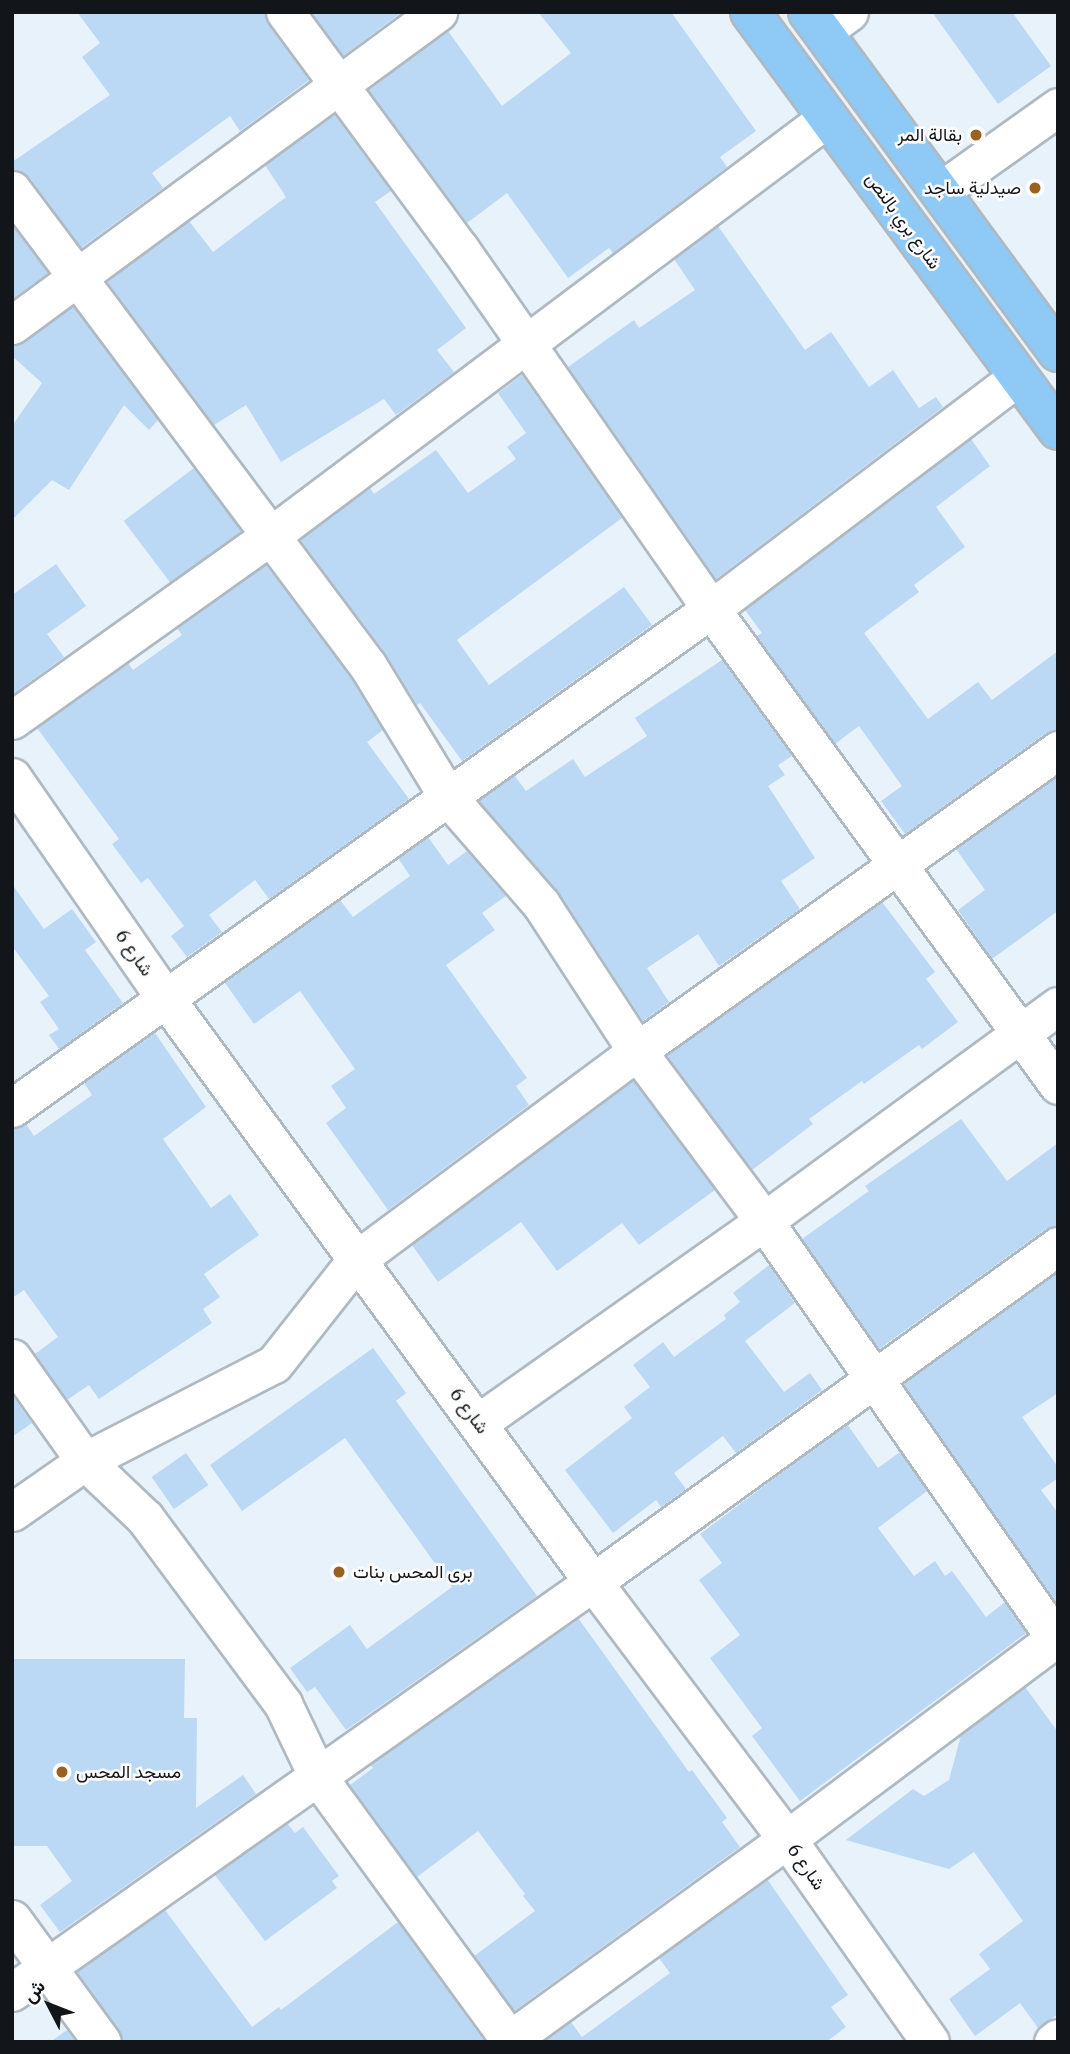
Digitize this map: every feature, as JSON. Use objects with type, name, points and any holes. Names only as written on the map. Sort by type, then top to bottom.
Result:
[{"type":"main road","name":"شارع بري بالنص","points":[[750,12],[1058,430]]},
{"type":"main road","points":[[827,19],[940,191],[1054,340]]},
{"type":"street","points":[[285,12],[460,249],[711,609],[1058,1085]]},
{"type":"street","points":[[12,325],[438,12]]},
{"type":"street","points":[[940,191],[1058,107]]},
{"type":"street","points":[[12,720],[269,537],[827,118]]},
{"type":"street","points":[[12,190],[368,666],[448,797],[541,904],[636,1051],[764,1221],[1057,1639],[509,2041],[318,1777],[283,1704],[267,1682],[145,1518],[85,1461],[12,1358]]},
{"type":"street","points":[[12,1108],[711,609],[1018,377]]},
{"type":"street","points":[[12,1511],[85,1461],[274,1364],[356,1260],[636,1051],[898,867],[1058,750]]},
{"type":"street","name":"شارع 6","points":[[12,777],[166,999],[593,1582],[786,1839],[930,2042]]},
{"type":"street","points":[[478,1423],[764,1221],[1058,1006]]},
{"type":"street","points":[[12,1992],[593,1582],[1058,1246]]},
{"type":"street","points":[[12,1919],[102,2042]]},
{"type":"street","points":[[1053,2042],[1058,2038]]},
{"type":"building","points":[[77,12],[264,12],[268,24],[309,80],[240,131],[230,116],[152,173],[163,188],[81,248],[29,177],[12,169],[12,162],[110,95],[82,57],[100,43]]},
{"type":"building","points":[[311,12],[402,12],[343,56]]},
{"type":"building","points":[[538,12],[671,12],[756,131],[720,157],[727,167],[613,253],[609,248],[568,278],[507,193],[467,223],[368,89],[448,31],[502,106],[571,53]]},
{"type":"building","points":[[932,12],[1012,12],[1051,66],[998,104]]},
{"type":"building","points":[[334,114],[391,191],[375,202],[466,328],[437,350],[454,372],[396,415],[384,399],[281,462],[246,405],[214,425],[107,282],[189,221],[213,252],[286,197],[265,165]]},
{"type":"building","points":[[12,225],[48,273],[12,299]]},
{"type":"building","points":[[718,226],[805,350],[831,332],[869,387],[893,370],[919,408],[936,397],[943,407],[716,579],[568,367],[634,320],[639,328],[695,290],[674,259]]},
{"type":"building","points":[[73,306],[158,420],[149,430],[124,405],[69,490],[52,480],[12,520],[12,426],[42,383],[12,356],[12,346],[24,342]]},
{"type":"building","points":[[522,375],[622,518],[457,640],[489,685],[624,587],[652,625],[462,761],[420,703],[417,705],[385,653],[300,540],[370,488],[374,494],[436,450],[468,493],[516,459],[507,447],[526,433],[498,393]]},
{"type":"building","points":[[971,439],[990,466],[936,507],[965,547],[914,585],[919,592],[864,633],[928,719],[978,682],[992,700],[1058,651],[1058,729],[1046,733],[905,834],[881,801],[902,786],[859,726],[835,744],[757,636],[762,633],[745,610]]},
{"type":"building","points":[[194,468],[242,531],[171,584],[124,521]]},
{"type":"building","points":[[56,564],[86,606],[47,634],[64,657],[14,693],[12,595]]},
{"type":"building","points":[[266,565],[351,678],[383,730],[367,742],[409,799],[269,899],[255,880],[209,915],[222,932],[187,957],[171,936],[184,926],[148,878],[141,883],[112,844],[119,839],[37,728],[128,663],[133,670],[182,635],[177,628]]},
{"type":"building","points":[[722,660],[792,756],[778,765],[785,775],[768,786],[815,858],[781,881],[800,909],[719,966],[698,934],[647,968],[669,1002],[643,1021],[559,893],[479,801],[514,775],[526,791],[573,759],[585,777],[647,736],[635,718]]},
{"type":"building","points":[[1058,776],[1058,911],[992,959],[958,910],[985,890],[956,849]]},
{"type":"building","points":[[428,837],[448,865],[467,851],[506,896],[482,913],[495,930],[446,965],[527,1078],[516,1086],[529,1105],[388,1210],[326,1123],[346,1108],[331,1086],[355,1069],[300,991],[254,1024],[225,983],[340,900],[353,917],[410,876],[398,858]]},
{"type":"building","points":[[12,884],[44,929],[72,909],[96,942],[85,950],[123,1003],[59,1049],[49,1035],[59,1029],[40,1002],[49,996],[12,946]]},
{"type":"building","points":[[882,902],[935,972],[926,979],[958,1022],[922,1049],[919,1045],[809,1119],[813,1124],[752,1170],[667,1056]]},
{"type":"building","points":[[155,1033],[206,1107],[163,1139],[211,1208],[230,1194],[259,1235],[204,1274],[220,1297],[203,1309],[212,1323],[99,1399],[89,1385],[67,1400],[35,1354],[58,1337],[24,1290],[12,1298],[12,1129],[26,1124],[34,1136],[92,1095],[84,1083]]},
{"type":"building","points":[[633,1080],[715,1190],[639,1245],[622,1223],[557,1271],[521,1222],[438,1282],[412,1245]]},
{"type":"building","points":[[961,1119],[1007,1181],[1058,1143],[1058,1225],[1046,1229],[879,1349],[802,1239],[869,1191],[865,1186]]},
{"type":"building","points":[[769,1265],[795,1303],[745,1341],[784,1392],[810,1373],[822,1390],[736,1453],[723,1436],[674,1473],[686,1489],[661,1507],[656,1500],[613,1533],[565,1470],[632,1418],[624,1407],[650,1387],[633,1365],[663,1342],[674,1357],[726,1319],[724,1315],[740,1302],[733,1293]]},
{"type":"building","points":[[1058,1272],[1058,1393],[1022,1417],[1058,1467],[1058,1478],[1041,1490],[1058,1513],[1058,1605],[903,1384]]},
{"type":"building","points":[[373,1348],[406,1393],[396,1401],[537,1596],[346,1730],[315,1687],[307,1692],[290,1668],[350,1625],[367,1649],[452,1587],[345,1438],[242,1511],[210,1465]]},
{"type":"building","points":[[12,1395],[32,1423],[12,1437]]},
{"type":"building","points":[[847,1424],[878,1468],[900,1452],[927,1491],[878,1528],[914,1576],[935,1561],[945,1576],[952,1571],[986,1617],[1005,1602],[1026,1633],[800,1801],[752,1736],[762,1728],[710,1658],[740,1635],[699,1580],[722,1563],[700,1534]]},
{"type":"building","points":[[186,1453],[208,1485],[174,1509],[152,1477]]},
{"type":"building","points":[[578,1618],[689,1772],[692,1770],[727,1818],[722,1822],[740,1847],[514,2011],[474,1956],[535,1911],[523,1896],[525,1894],[478,1831],[417,1877],[350,1785],[373,1768],[371,1765]]},
{"type":"building","points":[[12,1659],[185,1659],[184,1718],[197,1718],[196,1808],[243,1775],[256,1794],[60,1932],[40,1905],[72,1881],[47,1846],[12,1846]]},
{"type":"building","points":[[1025,1687],[1058,1732],[1058,2014],[1038,2028],[1020,2003],[975,2036],[949,1999],[990,1969],[979,1954],[1023,1921],[974,1852],[949,1869],[846,1840],[913,1789],[924,1796],[949,1780],[961,1735]]},
{"type":"building","points":[[287,1823],[295,1833],[303,1827],[339,1876],[332,1881],[337,1888],[265,1941],[215,1875]]},
{"type":"building","points":[[767,1879],[848,1995],[831,2007],[846,2027],[826,2042],[543,2042],[571,2022],[582,2037],[670,1973],[659,1958]]},
{"type":"building","points":[[165,1910],[252,2027],[279,2007],[281,2010],[398,1922],[485,2042],[123,2042],[119,2030],[77,1972]]},
{"type":"building","points":[[67,2030],[76,2042],[50,2042]]},
{"type":"place","name":"بقالة المر","points":[[976,135]]},
{"type":"place","name":"صيدلية ساجد","points":[[1035,188]]},
{"type":"place","name":"برى المحس بنات","points":[[339,1572]]},
{"type":"place","name":"مسجد المحس","points":[[62,1772]]}]
